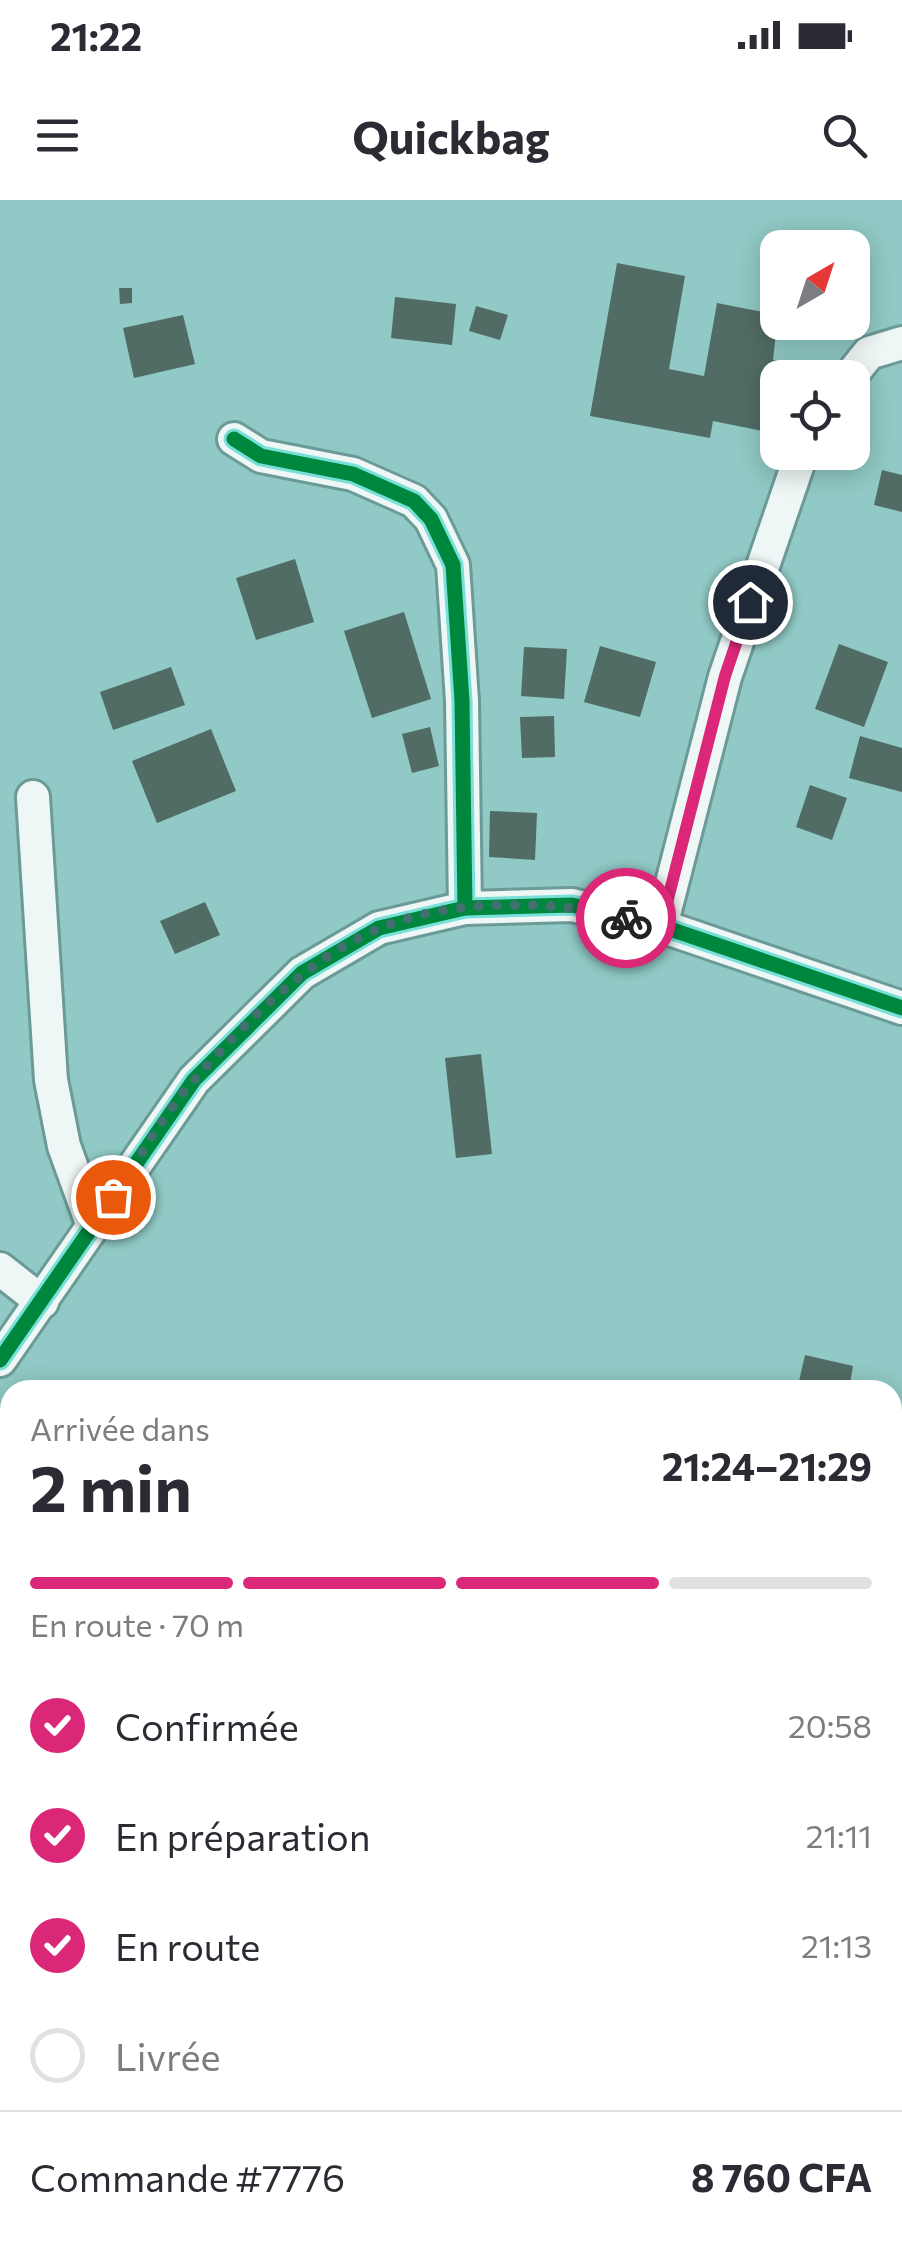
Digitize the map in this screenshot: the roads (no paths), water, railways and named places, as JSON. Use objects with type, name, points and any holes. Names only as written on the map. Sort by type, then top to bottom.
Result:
[{"type":"street","points":[[863,360],[869,353],[902,343]]},
{"type":"street","points":[[234,439],[261,456],[354,474],[414,501],[431,518],[454,565],[462,700],[465,908]]},
{"type":"street","points":[[661,926],[725,676],[796,470]]},
{"type":"street","points":[[33,796],[51,1080],[64,1146],[93,1226]]},
{"type":"street","points":[[0,1360],[194,1080],[302,973],[379,928],[465,908],[572,905],[661,926],[902,1008]]},
{"type":"street","points":[[0,1268],[42,1302]]}]
